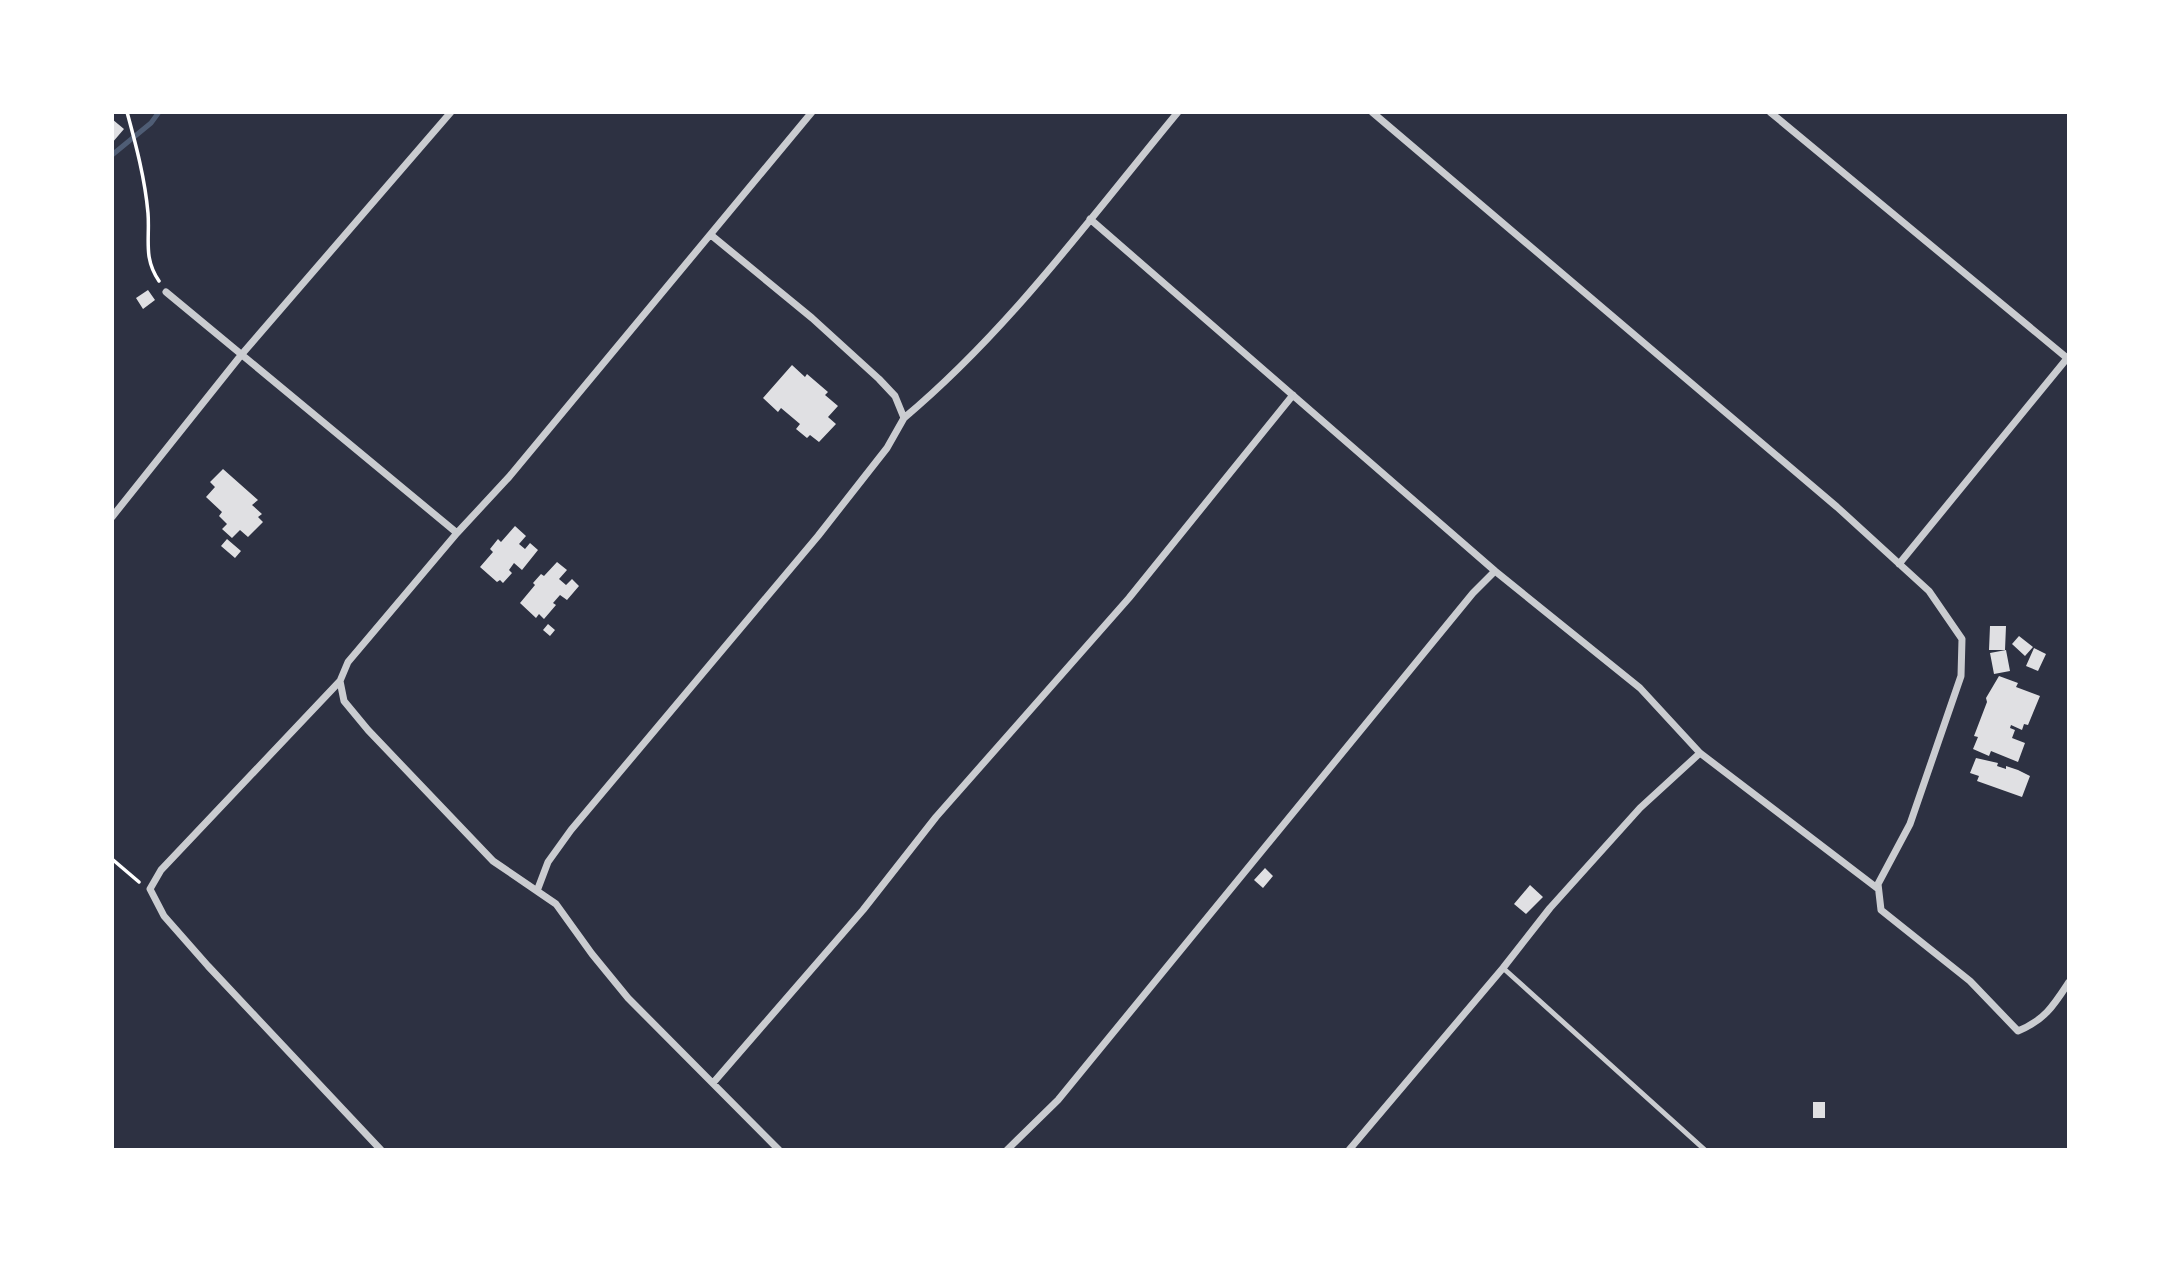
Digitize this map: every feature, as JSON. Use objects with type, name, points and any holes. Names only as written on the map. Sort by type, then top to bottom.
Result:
[{"type":"street","points":[[112,517],[242,354],[451,112]]},
{"type":"street","points":[[381,1150],[208,966],[164,915],[150,889],[161,870],[340,681],[348,662],[457,533],[509,477],[812,112]]},
{"type":"street","points":[[537,891],[548,862],[571,830],[818,536],[887,449],[904,418],[938,389],[1010,316],[1178,112]]},
{"type":"street","points":[[1372,112],[1837,507],[1929,591],[1962,639],[1961,676],[1910,824],[1877,888],[1881,910],[1970,981],[2018,1031],[2031,1026],[2049,1012],[2069,982]]},
{"type":"street","points":[[1770,112],[2068,357],[1899,564]]},
{"type":"street","points":[[1090,219],[1495,571],[1640,688],[1700,753],[1877,888]]},
{"type":"street","points":[[711,235],[812,318],[880,379],[895,396],[904,418]]},
{"type":"street","points":[[166,292],[457,533]]},
{"type":"street","points":[[713,1083],[863,910],[936,817],[1129,598],[1293,395]]},
{"type":"street","points":[[1007,1150],[1058,1100],[1351,739],[1495,571]]},
{"type":"street","points":[[340,681],[344,701],[368,730],[493,861],[556,904],[628,998],[779,1150]]},
{"type":"street","points":[[1349,1150],[1503,968],[1550,908],[1640,808],[1700,753]]},
{"type":"lane","points":[[1503,968],[1705,1150]]},
{"type":"path","points":[[127,112],[139,159],[148,216],[150,269],[166,292]]},
{"type":"path","points":[[112,859],[150,889]]},
{"type":"building","points":[[112,119],[124,129],[112,143]]},
{"type":"building","points":[[148,290],[155,300],[143,309],[136,298]]},
{"type":"building","points":[[792,365],[828,392],[825,395],[838,406],[828,417],[836,424],[819,442],[810,435],[807,438],[796,429],[800,424],[781,408],[778,412],[763,398]]},
{"type":"building","points":[[223,469],[258,500],[252,505],[262,514],[258,517],[263,522],[248,537],[240,530],[232,538],[222,529],[227,524],[219,516],[222,512],[206,497],[215,487],[210,482]]},
{"type":"building","points":[[515,526],[526,536],[519,544],[525,549],[530,543],[538,550],[522,570],[514,563],[509,570],[512,573],[503,583],[500,580],[497,582],[480,567],[493,552],[490,549],[498,539],[501,542]]},
{"type":"building","points":[[227,539],[241,551],[235,558],[221,546]]},
{"type":"building","points":[[557,562],[567,570],[559,579],[566,585],[572,579],[579,586],[567,600],[560,595],[553,603],[556,605],[544,619],[539,614],[536,618],[520,603],[541,574],[544,576]]},
{"type":"building","points":[[548,624],[555,630],[550,636],[543,630]]},
{"type":"building","points":[[1990,626],[2006,626],[2005,650],[1989,650]]},
{"type":"building","points":[[2019,636],[2033,647],[2025,656],[2012,644]]},
{"type":"building","points":[[2034,648],[2046,654],[2038,671],[2026,666]]},
{"type":"building","points":[[2006,650],[2010,671],[1994,674],[1990,653]]},
{"type":"building","points":[[1999,676],[2018,683],[2016,687],[2040,696],[2028,725],[2024,724],[2022,730],[2011,725],[2010,728],[2015,730],[2012,738],[2025,743],[2018,762],[1991,751],[1989,756],[1973,749],[1978,737],[1974,736],[1987,702],[1986,698]]},
{"type":"building","points":[[1976,758],[1998,763],[1997,766],[2006,769],[2006,766],[2030,776],[2022,797],[1977,781],[1979,776],[1970,773]]},
{"type":"building","points":[[1265,868],[1273,876],[1263,888],[1254,880]]},
{"type":"building","points":[[1530,885],[1543,897],[1526,914],[1514,904]]},
{"type":"building","points":[[1813,1102],[1825,1102],[1825,1118],[1813,1118]]},
{"type":"waterway","points":[[112,155],[151,123],[159,112]]}]
